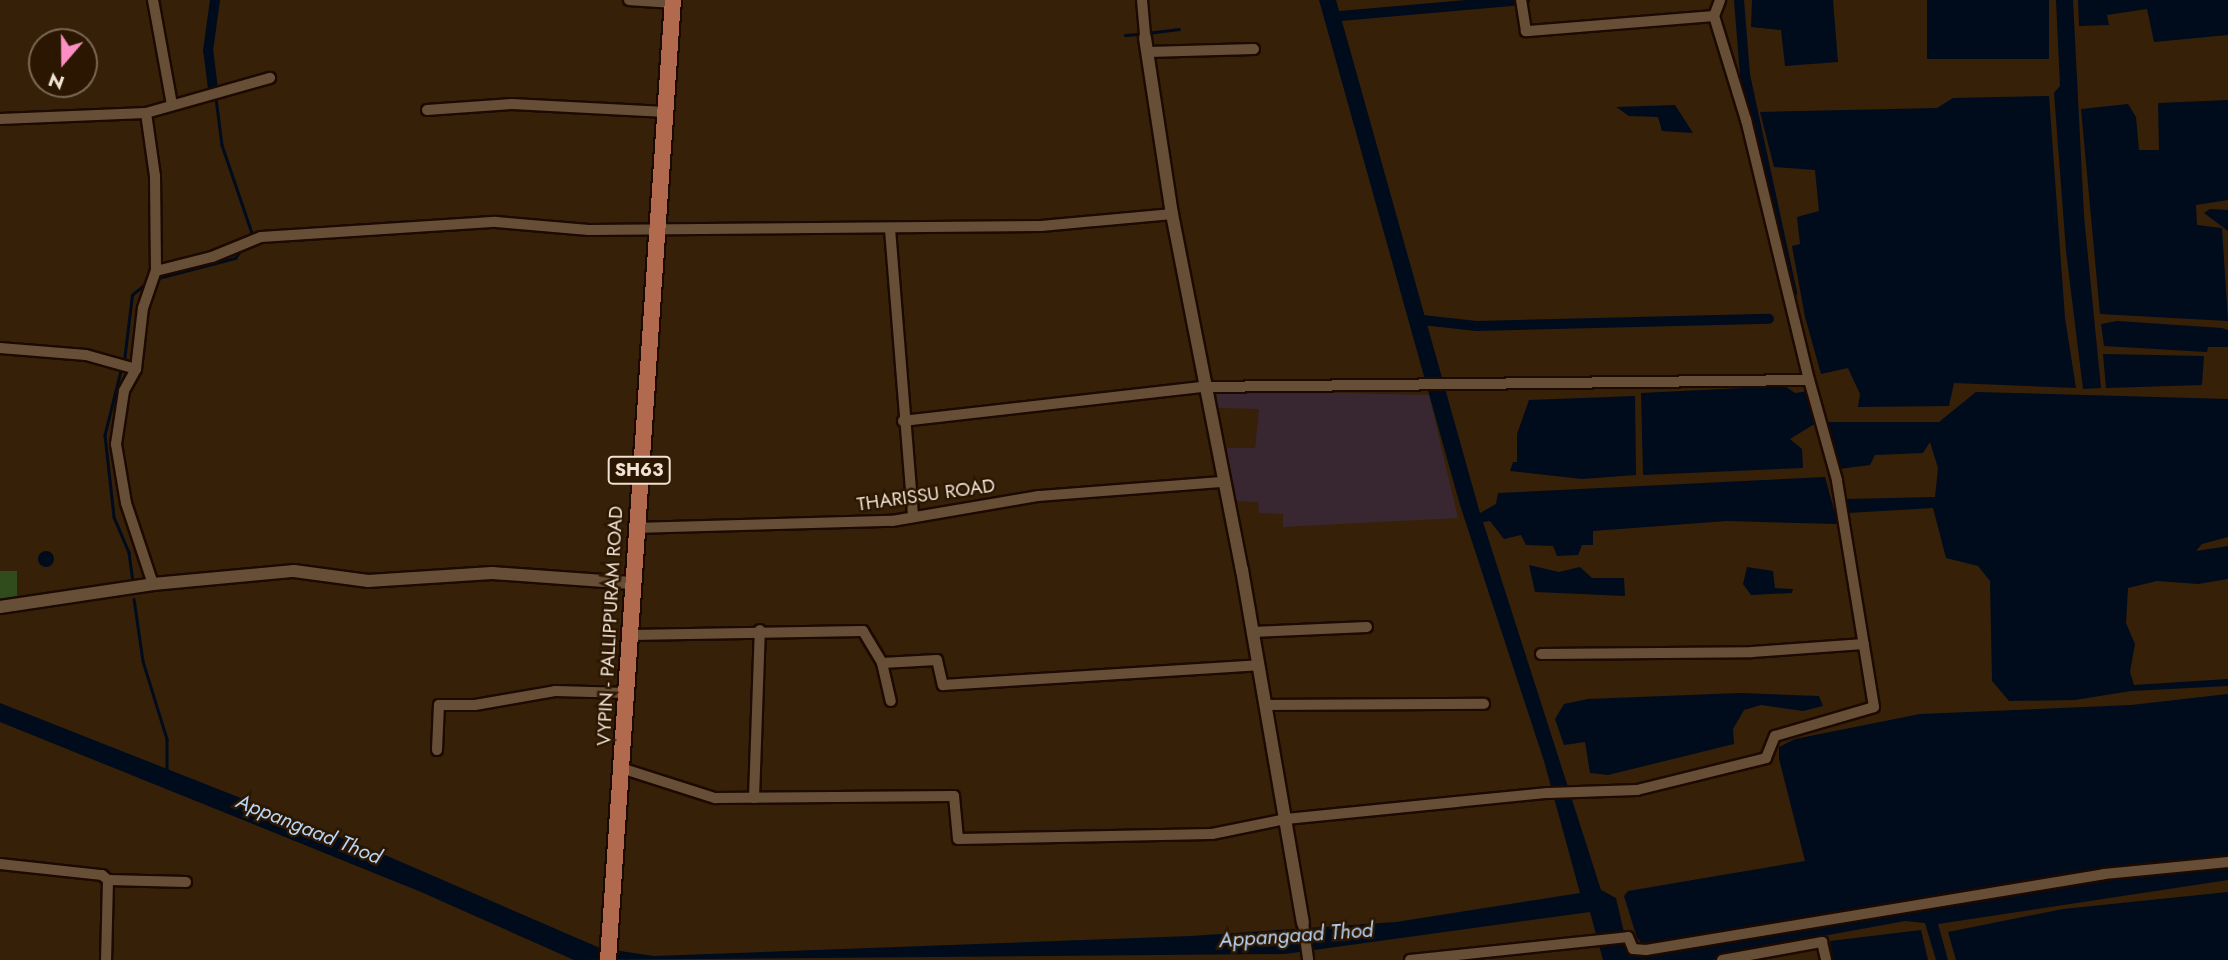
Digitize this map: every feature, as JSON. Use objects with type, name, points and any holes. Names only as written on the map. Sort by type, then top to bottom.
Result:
[{"type":"main road","name":"VYPIN - PALLIPPURAM ROAD","points":[[608,960],[624,769],[634,528],[659,231],[673,1]]},
{"type":"street","points":[[153,0],[173,105]]},
{"type":"street","points":[[629,0],[673,1]]},
{"type":"street","points":[[1142,0],[1144,33],[1172,214],[1252,632],[1308,960]]},
{"type":"street","points":[[624,769],[715,798],[954,796],[958,839],[1212,834],[1286,819],[1548,793],[1637,790],[1766,758],[1774,736],[1874,708],[1837,480],[1809,380],[1744,111],[1714,16],[1720,0]]},
{"type":"street","points":[[1521,3],[1526,31],[1533,32],[1714,16]]},
{"type":"street","points":[[1148,52],[1254,49]]},
{"type":"street","points":[[0,119],[146,113],[270,78]]},
{"type":"street","points":[[427,110],[512,104],[666,112]]},
{"type":"street","points":[[146,113],[155,176],[156,271],[126,366],[116,444],[126,503],[153,584]]},
{"type":"street","points":[[156,271],[237,248],[256,239],[331,236],[358,228],[496,222],[659,231],[890,229],[1041,226],[1172,214]]},
{"type":"street","points":[[890,229],[903,421],[913,517]]},
{"type":"street","points":[[0,348],[86,355],[126,366]]},
{"type":"street","points":[[903,421],[1203,387],[1446,387],[1809,380]]},
{"type":"street","name":"THARISSU ROAD","points":[[634,528],[792,527],[913,517],[1039,496],[1222,482]]},
{"type":"street","points":[[0,607],[153,584],[294,571],[368,581],[492,573],[632,583]]},
{"type":"street","points":[[1252,632],[1367,627]]},
{"type":"street","points":[[754,798],[760,629]]},
{"type":"street","points":[[631,635],[760,629],[863,631],[882,663],[891,702]]},
{"type":"street","points":[[1541,654],[1752,652],[1864,644]]},
{"type":"street","points":[[882,663],[937,660],[943,684],[1258,665]]},
{"type":"street","points":[[438,750],[439,705],[486,703],[545,692],[628,693]]},
{"type":"street","points":[[1265,705],[1484,704]]},
{"type":"street","points":[[1410,960],[1628,937],[1633,949],[1646,950],[2104,874],[2228,862]]},
{"type":"street","points":[[0,863],[89,872],[108,880],[186,882]]},
{"type":"street","points":[[106,960],[108,880]]},
{"type":"street","points":[[1722,960],[1822,942],[1826,960]]},
{"type":"shaded area","points":[[1302,392],[1429,395],[1458,518],[1283,527],[1283,514],[1259,513],[1258,502],[1231,501],[1227,448],[1255,448],[1259,409],[1216,408],[1217,394]]},
{"type":"green space","points":[[0,571],[17,571],[17,601],[0,601]]},
{"type":"water","name":"Appangaad Thod","points":[[1319,0],[1336,0],[1480,513],[1496,504],[1498,493],[1825,477],[1838,524],[1727,521],[1593,531],[1593,545],[1582,545],[1578,555],[1557,556],[1553,546],[1526,545],[1521,535],[1504,539],[1490,521],[1483,522],[1601,890],[1616,898],[1629,954],[2058,883],[2228,864],[2228,880],[1938,924],[1948,960],[1936,960],[1925,923],[1905,921],[1731,953],[1713,960],[1603,960],[1590,912],[1285,954],[574,960],[421,892],[0,722],[0,703],[385,855],[600,948],[654,956],[1191,936],[1396,922],[1580,893],[1544,761],[1460,505]]},
{"type":"water","points":[[1752,0],[1833,0],[1838,62],[1785,66],[1781,30],[1751,27]]},
{"type":"water","points":[[1927,0],[2049,0],[2049,59],[1927,59]]},
{"type":"water","points":[[2056,0],[2073,0],[2084,216],[2101,388],[2083,389],[2066,251],[2054,93],[2060,86]]},
{"type":"water","points":[[2078,0],[2228,0],[2228,35],[2154,42],[2147,9],[2107,15],[2109,25],[2079,26]]},
{"type":"water","points":[[2049,96],[2065,318],[2076,388],[1954,383],[1949,406],[1858,407],[1860,394],[1848,368],[1821,374],[1805,317],[1792,246],[1800,244],[1797,217],[1819,211],[1815,170],[1774,167],[1760,112],[1937,108],[1953,98]]},
{"type":"water","points":[[2228,100],[2228,200],[2196,205],[2197,225],[2222,228],[2228,321],[2100,314],[2081,109],[2128,104],[2136,117],[2139,150],[2159,150],[2158,103]]},
{"type":"water","points":[[1675,105],[1693,133],[1662,131],[1658,117],[1629,116],[1616,107]]},
{"type":"water","points":[[2210,209],[2228,210],[2228,231],[2204,213]]},
{"type":"water","points":[[2117,321],[2222,328],[2228,330],[2228,347],[2208,347],[2207,352],[2104,346],[2101,324]]},
{"type":"water","points":[[2103,354],[2204,356],[2202,385],[2106,388]]},
{"type":"water","points":[[1785,386],[1795,393],[1809,391],[1816,423],[1790,439],[1802,449],[1803,468],[1643,475],[1641,393]]},
{"type":"water","points":[[1976,392],[2228,399],[2228,537],[2202,544],[2196,551],[2228,546],[2228,579],[2198,584],[2157,581],[2128,588],[2126,623],[2135,644],[2130,672],[2134,685],[2228,679],[2228,686],[2131,691],[2075,700],[2009,701],[1992,681],[1990,581],[1978,566],[1946,558],[1933,508],[1847,513],[1846,499],[1935,497],[1938,468],[1930,442],[1923,453],[1875,455],[1870,465],[1839,469],[1826,422],[1939,422]]},
{"type":"water","points":[[1635,396],[1636,475],[1582,479],[1510,471],[1513,462],[1517,462],[1517,434],[1529,400]]},
{"type":"water","points":[[43,551],[49,551],[54,559],[52,565],[43,567],[38,562],[38,556]]},
{"type":"water","points":[[1529,565],[1559,572],[1580,567],[1592,578],[1624,578],[1625,596],[1535,592]]},
{"type":"water","points":[[1747,567],[1773,571],[1775,588],[1793,589],[1792,593],[1751,595],[1743,584]]},
{"type":"water","points":[[1740,693],[1819,696],[1823,706],[1803,711],[1761,705],[1744,710],[1733,729],[1734,744],[1608,775],[1590,773],[1585,742],[1564,745],[1555,719],[1564,704],[1588,699]]},
{"type":"water","points":[[2228,694],[2228,858],[2029,881],[1905,906],[1816,915],[1644,946],[1637,938],[1624,896],[1628,891],[1805,861],[1779,759],[1779,747],[1795,739],[1920,714],[2131,705]]},
{"type":"water","points":[[2228,892],[2228,960],[1956,960],[1948,932],[2063,909]]},
{"type":"water","points":[[1921,930],[1928,960],[1833,960],[1830,941]]},
{"type":"waterway","points":[[213,89],[208,51],[215,0]]},
{"type":"waterway","points":[[1329,17],[1525,0]]},
{"type":"waterway","points":[[1739,0],[1745,75],[1792,293]]},
{"type":"waterway","points":[[1147,33],[1179,29]]},
{"type":"waterway","points":[[1125,35],[1141,34]]},
{"type":"waterway","points":[[216,98],[222,145],[252,233],[249,239]]},
{"type":"waterway","points":[[158,278],[235,258],[241,250]]},
{"type":"waterway","points":[[124,361],[132,295],[145,284]]},
{"type":"waterway","points":[[1416,326],[1422,320],[1477,326],[1769,319]]},
{"type":"waterway","points":[[122,367],[105,435],[114,517],[129,553],[133,583]]},
{"type":"waterway","points":[[134,599],[143,661],[167,739],[167,770]]}]
